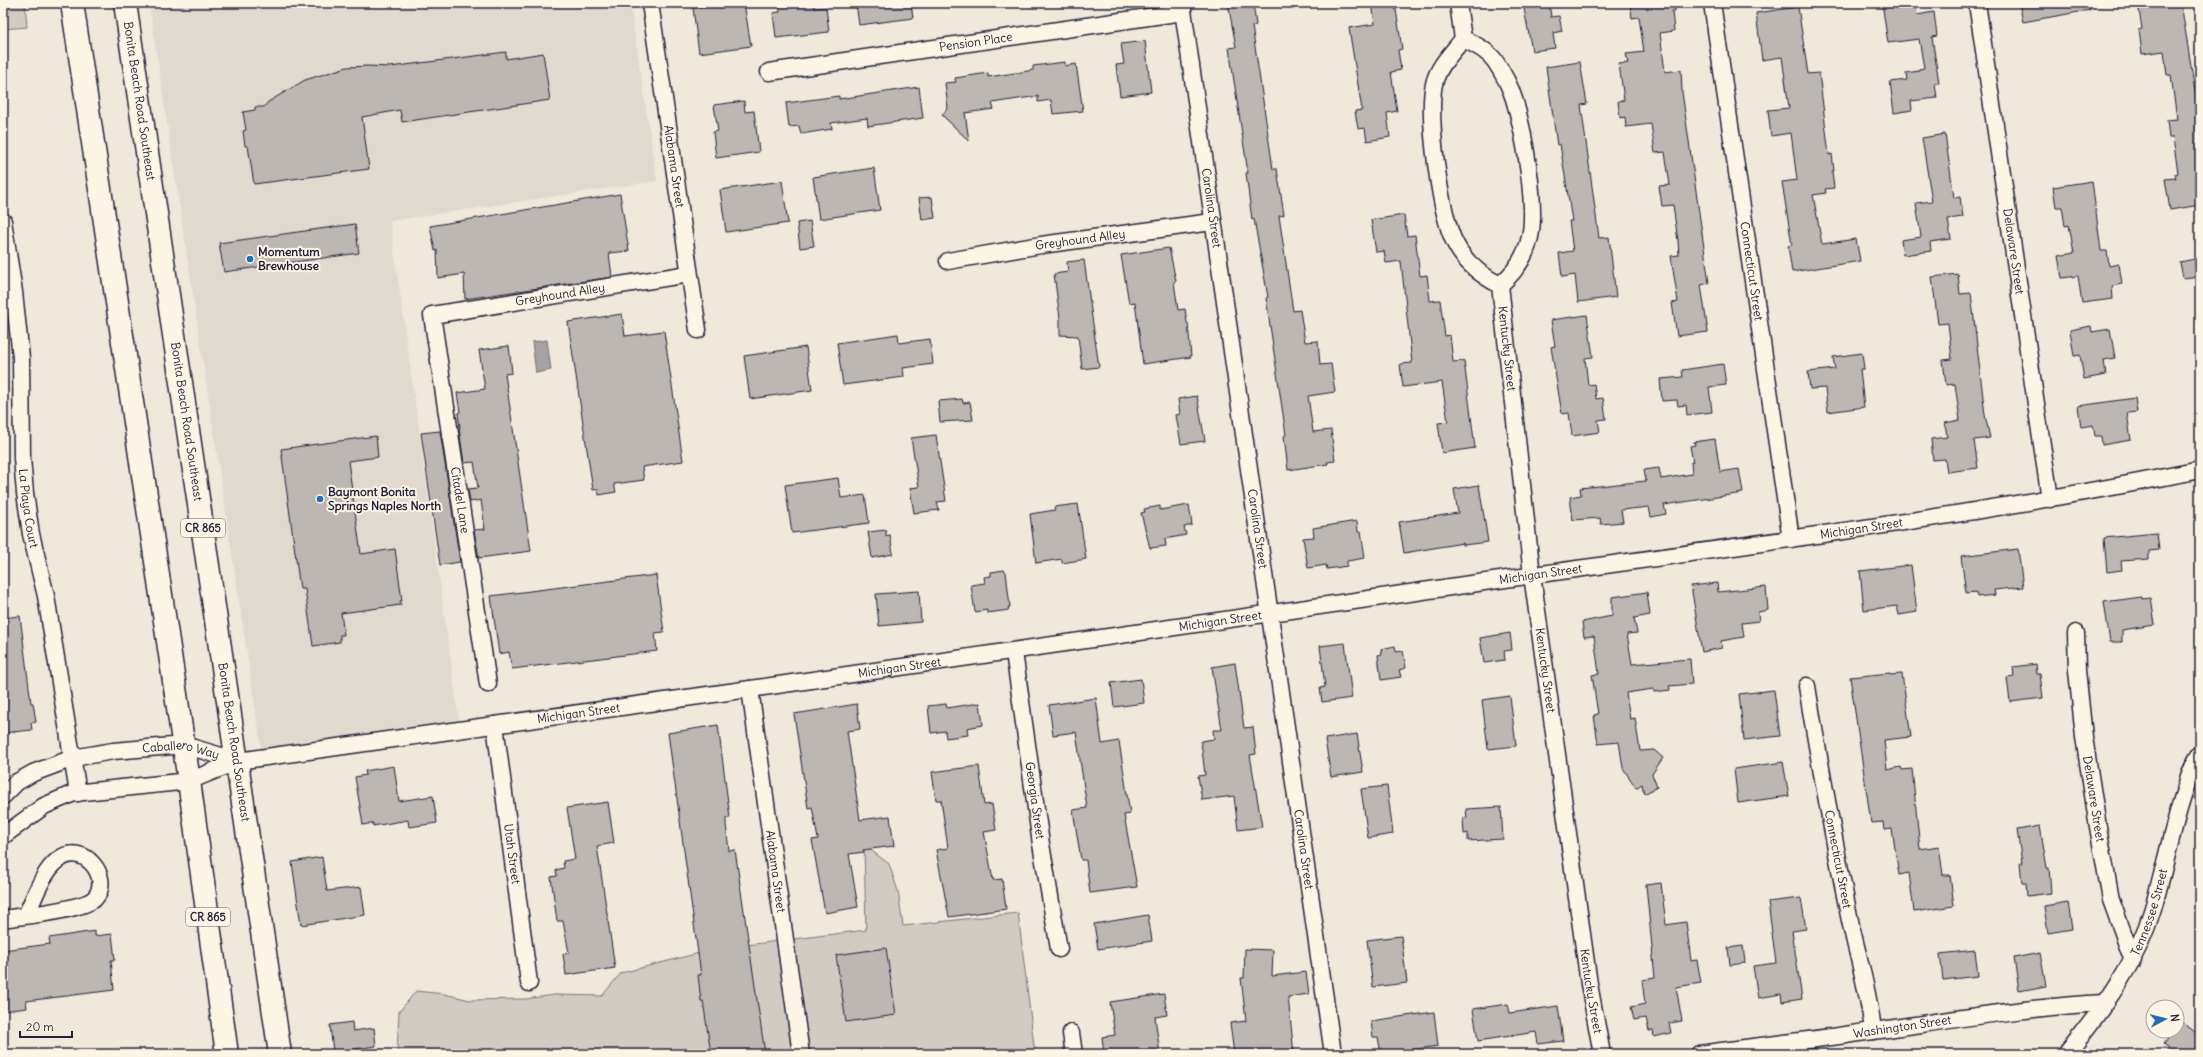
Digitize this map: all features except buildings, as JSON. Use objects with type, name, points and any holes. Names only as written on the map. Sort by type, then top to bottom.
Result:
[{"type":"main road","name":"CR 865","points":[[72,3],[184,745],[227,1054]]},
{"type":"main road","name":"Bonita Beach Road Southeast","points":[[126,3],[280,1054]]},
{"type":"street","name":"Alabama Street","points":[[650,3],[698,330]]},
{"type":"street","points":[[1458,3],[1463,39],[1441,66],[1434,83],[1432,124],[1437,164],[1448,228],[1456,246],[1468,263],[1482,276],[1500,285],[1515,272],[1524,255],[1530,237],[1532,198],[1519,118],[1506,78],[1494,60],[1480,47],[1463,39]]},
{"type":"street","name":"Connecticut Street","points":[[1712,3],[1791,539]]},
{"type":"street","name":"Delaware Street","points":[[1977,3],[2050,499]]},
{"type":"street","name":"Pension Place","points":[[769,72],[1182,7]]},
{"type":"street","name":"Carolina Street","points":[[1182,7],[1212,222],[1266,582],[1268,614],[1333,1054]]},
{"type":"street","name":"La Playa Court","points":[[3,221],[17,312],[21,358],[22,458],[25,493],[31,534],[46,596],[78,793]]},
{"type":"street","name":"Greyhound Alley","points":[[948,261],[1041,245],[1212,222]]},
{"type":"street","name":"Greyhound Alley","points":[[432,315],[689,274]]},
{"type":"street","name":"Kentucky Street","points":[[1500,285],[1532,576],[1589,984],[1602,1054]]},
{"type":"street","name":"Citadel Lane","points":[[432,315],[488,684]]},
{"type":"street","name":"Michigan Street","points":[[238,761],[1014,652],[1791,539],[2050,499],[2200,470]]},
{"type":"street","name":"Delaware Street","points":[[2076,633],[2077,670],[2082,715],[2098,827],[2111,900],[2133,960]]},
{"type":"street","name":"Georgia Street","points":[[1014,652],[1041,844],[1059,949]]},
{"type":"street","name":"Connecticut Street","points":[[1807,686],[1822,782],[1858,956],[1871,1010],[1873,1032]]},
{"type":"street","name":"Alabama Street","points":[[750,689],[800,1054]]},
{"type":"street","name":"Utah Street","points":[[494,725],[529,983]]},
{"type":"street","name":"Caballero Way","points":[[3,796],[17,782],[33,773],[73,758],[114,751],[184,745],[238,761]]},
{"type":"street","name":"Tennessee Street","points":[[2066,1054],[2105,1004],[2133,960],[2152,910],[2176,817],[2193,764],[2200,754]]},
{"type":"street","name":"Caballero Way","points":[[3,836],[44,806],[78,793],[189,781],[238,761]]},
{"type":"street","points":[[3,919],[83,906],[95,898],[100,887],[99,873],[93,863],[84,856],[75,854],[66,855],[58,861],[38,888],[26,915]]},
{"type":"street","name":"Washington Street","points":[[1699,1054],[1873,1032],[2049,1006],[2105,1004]]},
{"type":"street","points":[[1072,1034],[1074,1054]]},
{"type":"shaded area","points":[[3,3],[25,3],[27,27],[3,29]]},
{"type":"shaded area","points":[[149,3],[630,3],[657,181],[390,221],[461,736],[264,766]]},
{"type":"shaded area","points":[[547,340],[551,370],[536,373],[532,342]]},
{"type":"shaded area","points":[[864,845],[889,864],[898,891],[903,926],[1018,913],[1035,1054],[397,1054],[399,1012],[416,991],[444,994],[470,1000],[526,999],[554,995],[602,996],[621,973],[715,949],[866,930]]},
{"type":"place","name":"Momentum Brewhouse","points":[[250,259]]},
{"type":"place","name":"Baymont Bonita Springs Naples North","points":[[320,499]]}]
